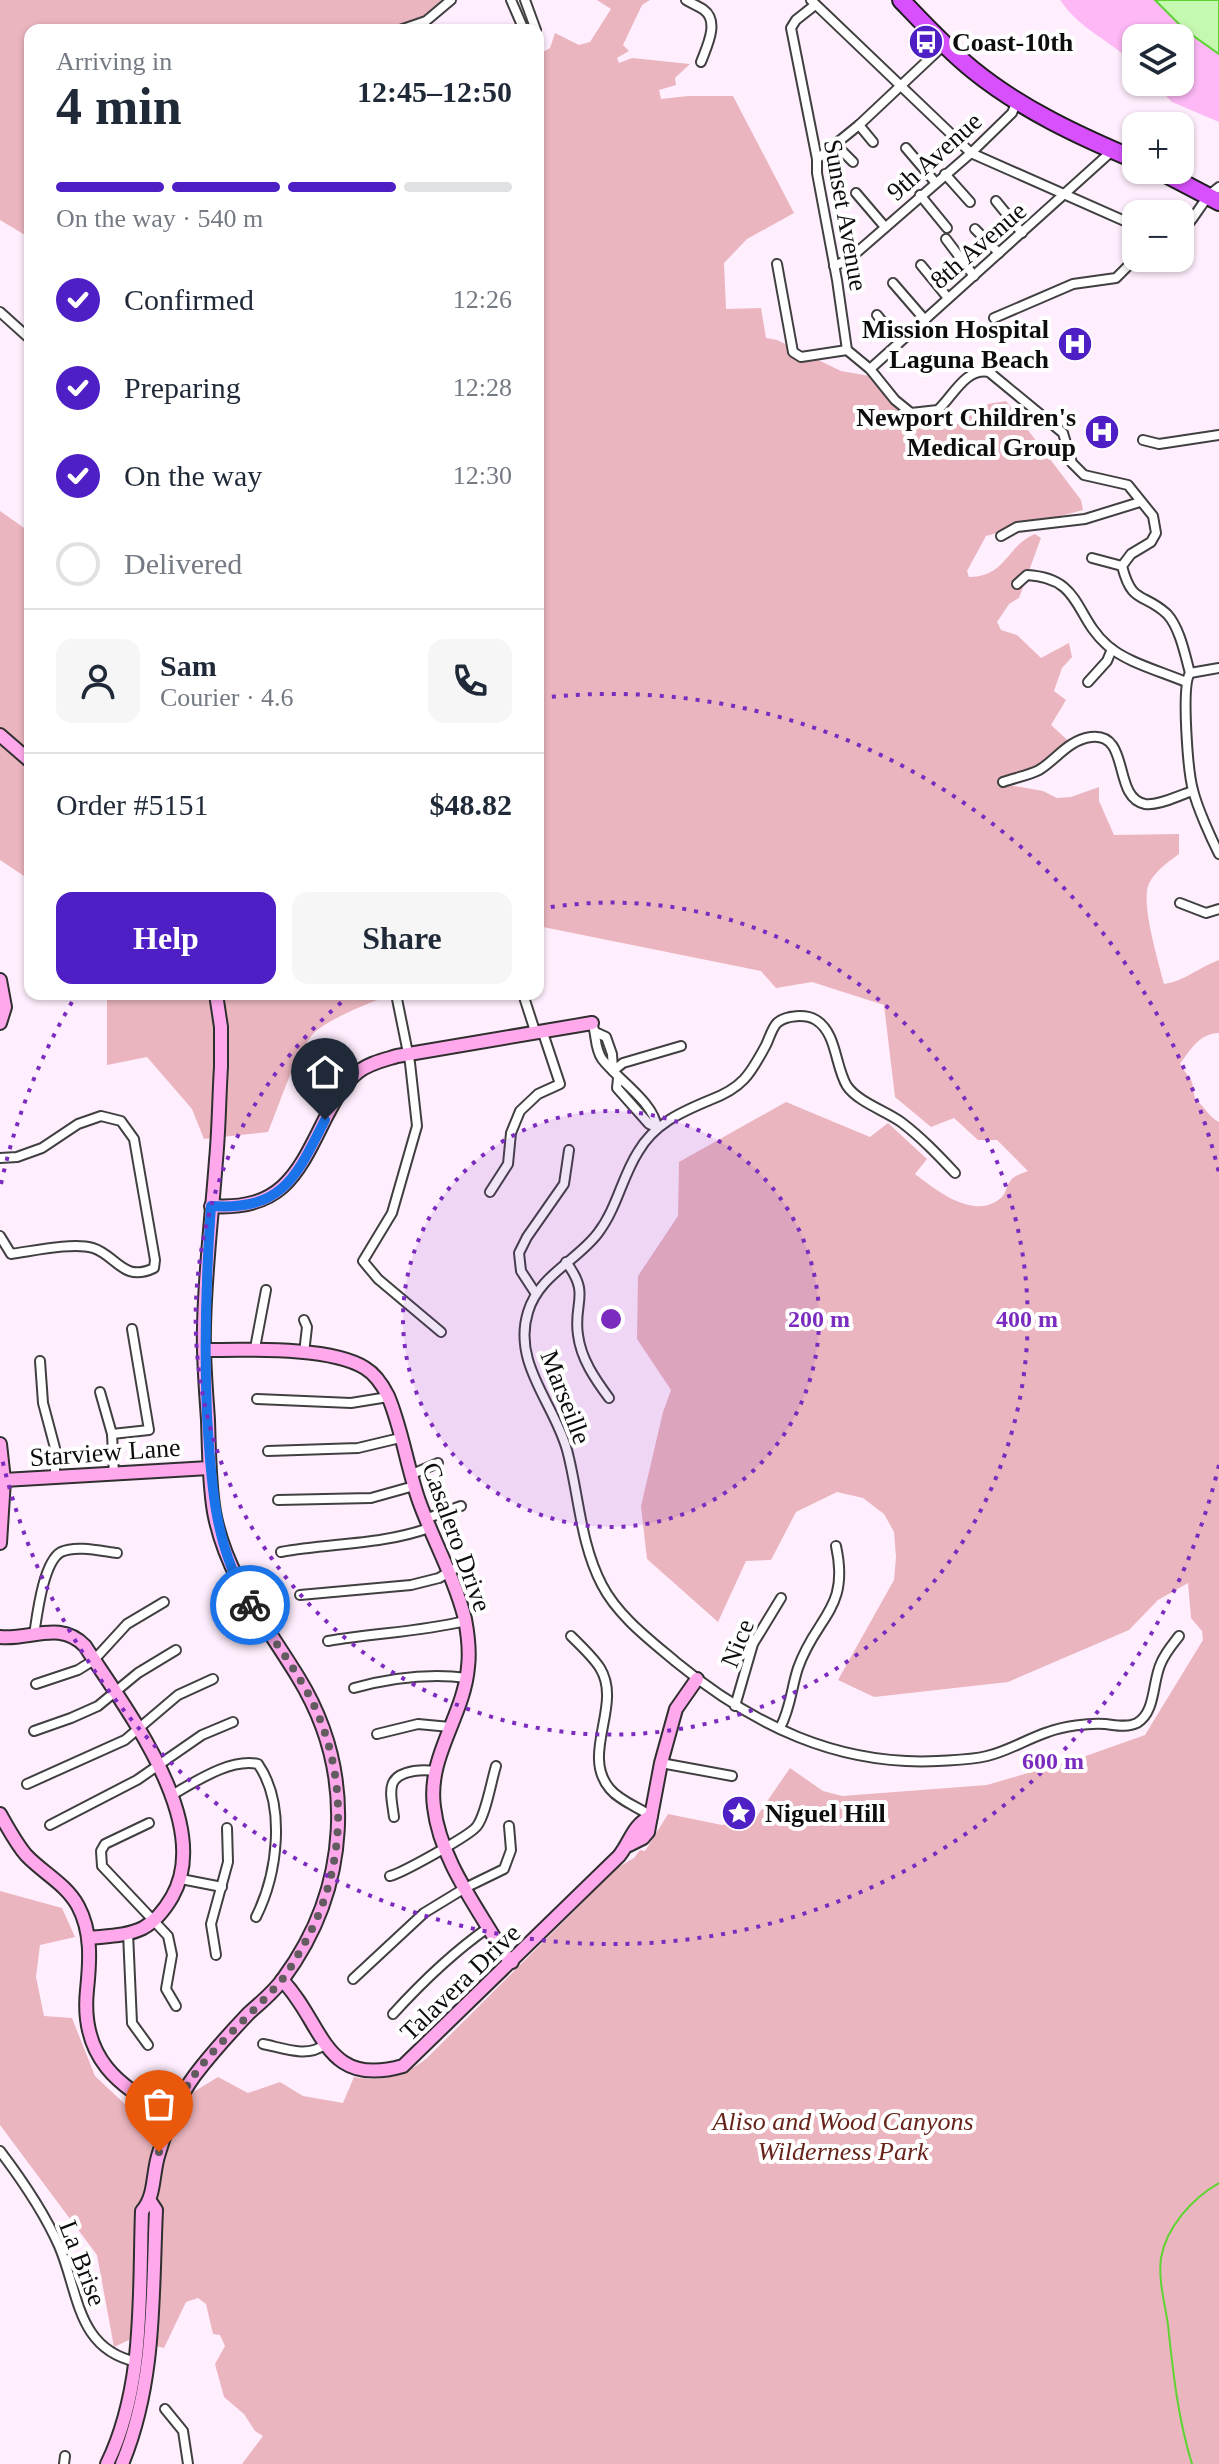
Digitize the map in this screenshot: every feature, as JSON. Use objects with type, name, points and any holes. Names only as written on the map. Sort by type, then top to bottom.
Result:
[{"type":"highway","points":[[901,0],[972,69],[1017,101],[1057,125],[1122,155]]},
{"type":"highway","points":[[1190,184],[1215,195]]},
{"type":"street","points":[[417,24],[426,21],[451,0]]},
{"type":"street","points":[[511,0],[521,24]]},
{"type":"street","points":[[525,0],[534,24]]},
{"type":"street","points":[[686,0],[704,10],[711,21],[701,62]]},
{"type":"street","points":[[813,2],[971,153],[1122,220]]},
{"type":"street","name":"Sunset Avenue","points":[[813,2],[791,28],[817,159],[847,350]]},
{"type":"street","points":[[817,159],[859,125],[945,45]]},
{"type":"street","name":"9th Avenue","points":[[834,266],[848,260],[885,227],[900,219],[920,195],[971,153],[1012,113],[1017,101]]},
{"type":"street","points":[[859,125],[873,142]]},
{"type":"street","points":[[835,144],[853,162]]},
{"type":"street","points":[[906,148],[935,182]]},
{"type":"street","name":"8th Avenue","points":[[870,369],[1112,151]]},
{"type":"street","points":[[945,174],[970,202]]},
{"type":"street","points":[[856,193],[885,227]]},
{"type":"street","points":[[920,195],[947,228]]},
{"type":"street","points":[[1194,219],[1215,195]]},
{"type":"street","points":[[996,201],[1022,233]]},
{"type":"street","points":[[975,229],[999,253]]},
{"type":"street","points":[[946,239],[974,276]]},
{"type":"street","points":[[777,264],[793,352],[801,357],[847,350],[870,369],[895,400],[911,413],[938,410],[967,377],[978,370],[989,372],[1063,433],[1072,463],[1084,475],[1128,485],[1153,516],[1156,533],[1151,542],[1131,554],[1122,566]]},
{"type":"street","points":[[921,265],[948,298]]},
{"type":"street","points":[[994,318],[1073,284],[1116,278],[1122,272]]},
{"type":"street","points":[[893,283],[925,320]]},
{"type":"street","points":[[0,312],[24,334]]},
{"type":"street","points":[[877,315],[899,342]]},
{"type":"street","points":[[1143,440],[1159,444],[1219,435]]},
{"type":"street","points":[[1001,536],[1017,527],[1085,519],[1140,502]]},
{"type":"street","points":[[1092,558],[1122,566]]},
{"type":"street","points":[[1122,566],[1131,591],[1169,616],[1179,638],[1188,677],[1186,736],[1193,791],[1219,854]]},
{"type":"street","points":[[1017,584],[1027,575],[1041,576],[1065,586],[1098,636],[1112,649],[1188,677],[1219,668]]},
{"type":"street","points":[[1088,682],[1107,661],[1112,649]]},
{"type":"street","points":[[0,735],[24,756]]},
{"type":"street","points":[[1003,782],[1035,772],[1059,752],[1092,737],[1102,739],[1115,748],[1128,790],[1134,799],[1145,804],[1156,803],[1193,791]]},
{"type":"street","points":[[1180,903],[1206,913],[1219,909]]},
{"type":"street","points":[[0,980],[5,1007],[0,1023]]},
{"type":"street","points":[[114,2463],[135,2362],[142,2211],[150,2201],[156,2164],[173,2115],[182,2095],[206,2060],[282,1980],[319,1917],[336,1851],[337,1780],[332,1754],[310,1697],[248,1601],[231,1568],[215,1513],[209,1468],[204,1346],[221,1067],[221,1027],[217,1000]]},
{"type":"street","points":[[397,1000],[417,1126],[392,1213],[363,1261],[378,1279],[441,1332]]},
{"type":"street","points":[[490,1192],[508,1164],[511,1133],[520,1111],[538,1094],[560,1084],[526,1000]]},
{"type":"street","points":[[657,1128],[677,1113],[728,1093],[747,1079],[776,1024],[790,1017],[802,1017],[816,1021],[826,1032],[849,1090],[899,1121],[930,1146],[955,1173]]},
{"type":"street","points":[[211,1206],[258,1203],[288,1184],[300,1168],[337,1096],[348,1081],[373,1063],[539,1031],[594,1028],[606,1037],[615,1074],[627,1083],[656,1119],[657,1128]]},
{"type":"street","points":[[615,1074],[623,1063],[681,1046]]},
{"type":"street","points":[[0,1158],[17,1157],[42,1148],[78,1124],[101,1116],[121,1121],[134,1139],[154,1268],[146,1272],[126,1270],[101,1251],[87,1247],[11,1254],[0,1236]]},
{"type":"street","name":"Marseille","points":[[657,1128],[638,1152],[619,1197],[598,1234],[536,1294],[523,1332],[526,1358],[567,1449],[585,1542],[603,1587],[634,1624],[697,1679],[758,1719],[838,1752],[908,1762],[985,1757],[1066,1727],[1136,1724],[1147,1713],[1161,1663],[1179,1636]]},
{"type":"street","points":[[536,1294],[521,1271],[519,1253],[564,1184],[569,1150]]},
{"type":"street","points":[[566,1262],[581,1289],[577,1323],[581,1351],[593,1376],[609,1398]]},
{"type":"street","points":[[255,1348],[266,1290]]},
{"type":"street","points":[[304,1320],[307,1327],[304,1353]]},
{"type":"street","points":[[112,1434],[149,1430],[132,1329]]},
{"type":"street","name":"Casalero Drive","points":[[204,1346],[255,1348],[347,1360],[364,1367],[380,1382],[388,1397],[427,1524],[465,1621],[469,1648],[467,1678],[434,1771],[434,1806],[444,1847],[465,1888],[512,1962]]},
{"type":"street","points":[[40,1361],[43,1403],[55,1448],[55,1478]]},
{"type":"street","points":[[100,1392],[112,1434],[114,1475]]},
{"type":"street","points":[[257,1399],[351,1403],[388,1397]]},
{"type":"street","points":[[268,1451],[358,1448],[400,1438]]},
{"type":"street","points":[[0,1444],[4,1480],[0,1543]]},
{"type":"street","points":[[278,1500],[371,1498],[412,1480],[438,1463]]},
{"type":"street","name":"Starview Lane","points":[[4,1480],[209,1468]]},
{"type":"street","points":[[281,1552],[318,1545],[396,1539],[461,1506]]},
{"type":"street","points":[[780,1728],[792,1702],[796,1672],[804,1652],[834,1603],[839,1589],[841,1576],[836,1546]]},
{"type":"street","points":[[34,1635],[54,1558],[72,1549],[117,1553]]},
{"type":"street","points":[[300,1595],[411,1585],[439,1578],[469,1560]]},
{"type":"street","name":"Nice","points":[[735,1706],[753,1644],[781,1598]]},
{"type":"street","points":[[36,1684],[78,1670],[94,1660],[127,1624],[164,1602]]},
{"type":"street","points":[[328,1641],[375,1633],[425,1631],[465,1621]]},
{"type":"street","points":[[0,1637],[16,1639],[54,1631],[77,1637],[158,1764],[178,1818],[184,1851],[181,1879],[167,1906],[153,1921],[128,1933],[89,1938]]},
{"type":"street","points":[[571,1636],[601,1669],[606,1686],[607,1702],[599,1751],[604,1780],[622,1799],[651,1816]]},
{"type":"street","points":[[34,1731],[85,1713],[116,1694],[138,1673],[176,1650]]},
{"type":"street","points":[[354,1688],[420,1676],[467,1678]]},
{"type":"street","points":[[27,1784],[102,1752],[138,1730],[178,1695],[213,1679]]},
{"type":"street","name":"Talavera Drive","points":[[282,1980],[293,1991],[324,2045],[341,2062],[372,2072],[403,2066],[629,1845],[648,1832],[661,1763],[676,1709],[697,1679]]},
{"type":"street","points":[[50,1825],[137,1780],[202,1735],[233,1722]]},
{"type":"street","points":[[377,1734],[418,1724],[450,1727]]},
{"type":"street","points":[[170,1796],[232,1766],[246,1762],[258,1764],[269,1787],[275,1818],[272,1869],[256,1917]]},
{"type":"street","points":[[661,1763],[732,1776]]},
{"type":"street","points":[[390,1876],[403,1873],[462,1839],[478,1826],[496,1766]]},
{"type":"street","points":[[394,1817],[391,1788],[394,1779],[402,1773],[426,1769],[434,1771]]},
{"type":"street","points":[[0,1814],[26,1855],[66,1890],[77,1905],[89,1938],[88,2025],[100,2058],[125,2088],[173,2115]]},
{"type":"street","points":[[149,1823],[105,1844],[100,1858],[102,1866],[168,1936],[172,1948],[166,1989],[176,2006]]},
{"type":"street","points":[[353,1979],[424,1913],[504,1869],[511,1850],[509,1826]]},
{"type":"street","points":[[216,1955],[211,1924],[228,1862],[227,1828]]},
{"type":"street","points":[[181,1879],[222,1887]]},
{"type":"street","points":[[393,2014],[457,1949],[489,1927]]},
{"type":"street","points":[[128,1933],[132,2023],[148,2045]]},
{"type":"street","points":[[263,2044],[304,2052],[317,2050],[324,2045]]},
{"type":"street","name":"La Brise","points":[[0,2151],[37,2205],[59,2245],[87,2329],[114,2355],[149,2364]]},
{"type":"street","points":[[114,2463],[141,2408],[149,2364],[156,2210],[150,2201]]},
{"type":"street","points":[[165,2409],[183,2431],[188,2464]]},
{"type":"green space","points":[[0,0],[453,0],[441,15],[422,24],[24,24],[24,234],[0,220]]},
{"type":"green space","name":"Aliso and Wood Canyons Wilderness Park","points":[[597,0],[650,0],[642,5],[623,45],[629,51],[617,58],[619,63],[632,58],[690,64],[675,78],[676,85],[659,90],[661,99],[733,96],[794,213],[747,239],[724,263],[726,309],[761,308],[766,338],[777,340],[841,371],[870,376],[914,425],[951,428],[988,404],[1006,401],[1081,500],[1083,510],[986,536],[967,571],[969,577],[991,572],[1026,539],[1035,534],[1041,538],[1019,598],[1009,604],[997,622],[1001,630],[1017,635],[1041,658],[1069,643],[1072,657],[1062,668],[1054,691],[1066,700],[1051,725],[1075,747],[1045,769],[1011,778],[1008,785],[1043,791],[1057,798],[1071,797],[1099,787],[1099,801],[1114,835],[1179,834],[1179,854],[1155,875],[1147,891],[1149,924],[1164,984],[1219,960],[1219,1033],[1201,1039],[1180,1064],[1192,1082],[1195,1099],[1219,1122],[1219,2464],[242,2464],[263,2436],[224,2397],[215,2364],[225,2346],[220,2335],[213,2334],[206,2304],[198,2298],[186,2302],[164,2348],[131,2339],[114,2347],[97,2255],[0,2125],[0,1891],[62,1908],[75,1937],[40,1945],[36,1977],[44,2016],[72,2018],[95,2076],[144,2122],[218,2077],[248,2093],[280,2082],[303,2096],[343,2103],[354,2077],[374,2079],[392,2076],[410,2070],[427,2058],[617,1868],[634,1858],[640,1850],[645,1851],[668,1814],[722,1825],[755,1819],[790,1768],[823,1791],[842,1796],[987,1785],[1083,1757],[1145,1735],[1203,1640],[1202,1631],[1191,1618],[1188,1583],[1158,1600],[1129,1630],[1008,1682],[874,1697],[838,1680],[894,1580],[894,1532],[884,1514],[863,1498],[837,1492],[796,1512],[771,1560],[746,1561],[718,1622],[647,1559],[641,1506],[671,1390],[637,1339],[638,1276],[678,1216],[679,1162],[786,1102],[870,1137],[888,1123],[927,1159],[915,1174],[945,1195],[968,1205],[991,1204],[1002,1197],[1012,1179],[1028,1171],[997,1140],[978,1140],[954,1118],[931,1127],[895,1097],[884,1005],[812,982],[776,988],[761,971],[544,927],[544,52],[550,48],[555,33],[579,45],[590,42],[611,9]]},
{"type":"green space","points":[[0,511],[24,528],[24,876],[0,860]]},
{"type":"green space","points":[[107,1000],[379,1000],[335,1019],[312,1035],[293,1069],[268,1132],[204,1139],[192,1109],[147,1057],[107,1065]]},
{"type":"sand","points":[[1060,0],[1155,0],[1179,24],[1122,24],[1122,53],[1068,11]]},
{"type":"sand","points":[[1194,36],[1219,54],[1219,122],[1172,102],[1166,96],[1194,96]]},
{"type":"shaded area","points":[[1155,0],[1219,0],[1219,54],[1194,36],[1194,24],[1179,24]]},
{"type":"waterway","points":[[1192,2464],[1177,2395],[1160,2267],[1164,2247],[1174,2225],[1199,2197],[1219,2183]]},
{"type":"way so far","points":[[159,2152],[182,2095],[194,2076],[282,1980],[305,1943],[326,1897],[336,1851],[337,1780],[326,1736],[310,1697],[250,1605]]},
{"type":"place","name":"Coast-10th","points":[[926,42]]},
{"type":"place","name":"Mission Hospital Laguna Beach","points":[[1075,344]]},
{"type":"place","name":"Newport Children's Medical Group","points":[[1102,432]]},
{"type":"place","name":"Niguel Hill","points":[[739,1813]]},
{"type":"route","points":[[250,1605],[225,1550],[215,1513],[209,1468],[204,1324],[211,1206],[258,1203],[288,1184],[325,1120]]}]
